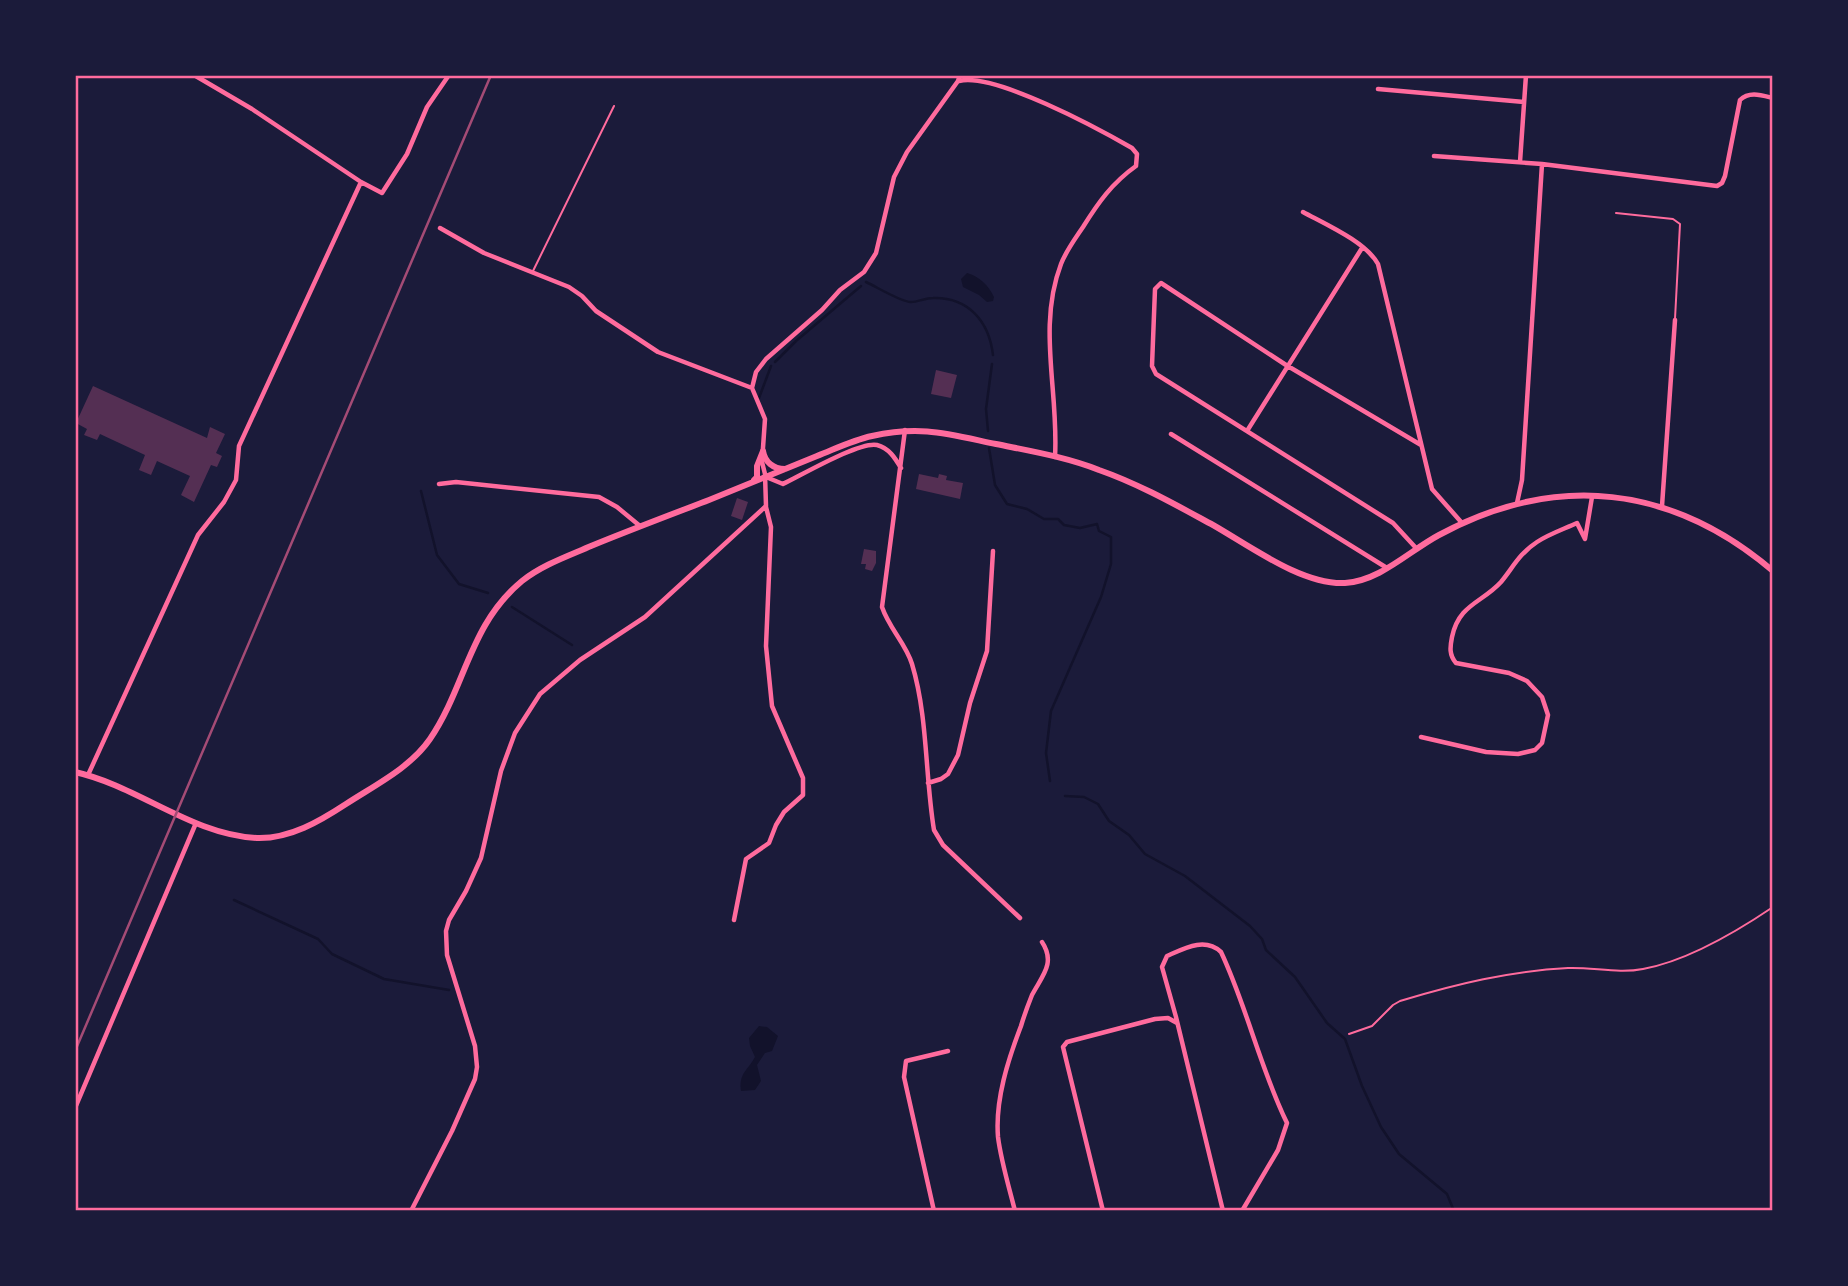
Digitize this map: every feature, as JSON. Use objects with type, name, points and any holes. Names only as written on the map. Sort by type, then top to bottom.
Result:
[{"type":"main road","points":[[75,772],[117,786],[196,823],[233,834],[259,838],[284,835],[319,822],[398,770],[430,739],[480,632],[501,599],[528,576],[640,526],[865,437],[905,429],[936,431],[1095,468],[1142,486],[1292,569],[1330,582],[1356,582],[1387,568],[1416,548],[1462,523],[1517,503],[1560,497],[1627,499],[1662,506],[1717,530],[1773,571]]},
{"type":"main road","points":[[763,451],[764,458],[772,466],[787,468]]},
{"type":"main road","points":[[750,483],[757,477],[757,466],[763,451]]},
{"type":"street","points":[[194,75],[251,109],[361,182],[382,192],[407,153],[427,107],[449,75]]},
{"type":"street","points":[[1520,162],[1526,75]]},
{"type":"street","points":[[734,920],[746,859],[769,843],[784,812],[803,794],[803,778],[772,706],[769,687],[766,646],[771,527],[766,506],[763,451],[765,419],[752,388],[756,372],[766,359],[822,310],[840,290],[864,272],[876,253],[894,177],[906,152],[959,78],[1014,92],[1080,120],[1132,148],[1137,155],[1136,166],[1108,189],[1100,200],[1067,252],[1056,279],[1049,356],[1056,435],[1055,457]]},
{"type":"street","points":[[1378,89],[1524,102]]},
{"type":"street","points":[[1434,156],[1542,164],[1717,186],[1725,176],[1740,100],[1745,95],[1773,97]]},
{"type":"street","points":[[1517,503],[1522,480],[1542,164]]},
{"type":"street","points":[[88,775],[198,535],[224,502],[236,480],[239,446],[361,182]]},
{"type":"street","points":[[1303,212],[1362,248],[1374,257],[1378,264],[1432,489],[1462,523]]},
{"type":"street","points":[[440,228],[484,253],[569,287],[596,311],[658,352],[752,388]]},
{"type":"street","points":[[1247,431],[1362,248]]},
{"type":"street","points":[[1416,548],[1393,523],[1156,374],[1152,366],[1156,289],[1161,284],[1286,365],[1421,446]]},
{"type":"street","points":[[1662,506],[1675,320]]},
{"type":"street","points":[[905,429],[882,607],[911,660],[919,690],[932,821],[937,837],[1020,918]]},
{"type":"street","points":[[1171,434],[1387,568]]},
{"type":"street","points":[[765,477],[783,484],[853,449],[871,445],[894,455],[901,468]]},
{"type":"street","points":[[439,484],[456,482],[599,497],[617,507],[640,526]]},
{"type":"street","points":[[1421,737],[1486,752],[1518,754],[1535,750],[1542,743],[1548,715],[1542,697],[1527,681],[1509,673],[1456,663],[1450,651],[1451,641],[1454,628],[1465,609],[1500,583],[1516,559],[1538,541],[1577,523],[1585,539],[1591,497]]},
{"type":"street","points":[[411,1211],[475,1079],[475,1046],[447,955],[446,931],[449,919],[481,858],[501,771],[515,733],[540,694],[580,660],[645,617],[766,506]]},
{"type":"street","points":[[928,783],[948,774],[958,755],[970,703],[987,651],[993,551]]},
{"type":"street","points":[[75,1108],[196,823]]},
{"type":"street","points":[[1015,1211],[1000,1149],[998,1124],[1002,1091],[1016,1038],[1031,997],[1049,966],[1048,952],[1042,942]]},
{"type":"street","points":[[1223,1211],[1162,967],[1167,956],[1200,944],[1215,946],[1222,952],[1287,1123],[1279,1150],[1242,1211]]},
{"type":"street","points":[[1103,1211],[1064,1045],[1164,1018],[1172,1019],[1178,1024]]},
{"type":"street","points":[[934,1211],[904,1077],[906,1061],[948,1051]]},
{"type":"lane","points":[[533,272],[614,106]]},
{"type":"lane","points":[[1616,213],[1673,219],[1680,224],[1675,320]]},
{"type":"lane","points":[[1349,1034],[1372,1026],[1400,1001],[1458,984],[1510,973],[1570,968],[1630,971],[1665,963],[1689,954],[1773,907]]},
{"type":"shaded area","points":[[967,273],[976,276],[986,285],[994,297],[993,301],[987,302],[963,287],[961,279]]},
{"type":"shaded area","points":[[759,1026],[767,1027],[778,1036],[772,1051],[765,1053],[757,1065],[761,1081],[755,1090],[741,1091],[742,1076],[755,1057],[749,1038]]},
{"type":"building","points":[[936,370],[957,375],[951,398],[931,394]]},
{"type":"building","points":[[93,386],[207,438],[210,427],[225,434],[216,453],[222,456],[217,467],[211,465],[194,502],[181,495],[190,476],[157,461],[151,475],[139,470],[145,455],[100,434],[97,440],[84,435],[87,429],[76,423]]},
{"type":"building","points":[[919,474],[938,478],[939,474],[947,476],[946,480],[963,483],[960,499],[916,489]]},
{"type":"building","points":[[737,498],[748,502],[742,520],[731,516]]},
{"type":"building","points":[[864,549],[876,551],[876,563],[872,571],[865,569],[866,564],[861,564]]},
{"type":"waterway","points":[[866,282],[907,301],[945,299],[966,307],[975,313],[987,332],[993,355]]},
{"type":"waterway","points":[[775,362],[861,286]]},
{"type":"waterway","points":[[988,431],[986,409],[992,364]]},
{"type":"waterway","points":[[759,398],[771,366]]},
{"type":"waterway","points":[[989,448],[995,485],[1007,504],[1027,509],[1044,519],[1058,519],[1064,525],[1080,528],[1097,524],[1099,531],[1111,537],[1111,564],[1101,597],[1051,711],[1046,753],[1050,781]]},
{"type":"waterway","points":[[421,491],[437,555],[459,584],[488,593]]},
{"type":"waterway","points":[[512,607],[572,645]]},
{"type":"waterway","points":[[1065,796],[1084,797],[1098,804],[1109,821],[1129,835],[1145,854],[1185,876],[1250,926],[1262,939],[1266,950],[1295,977],[1327,1023],[1345,1039],[1381,1127],[1399,1154],[1447,1194],[1454,1211]]},
{"type":"waterway","points":[[234,900],[318,939],[332,954],[384,979],[449,990]]},
{"type":"railway","points":[[75,1051],[491,75]]}]
